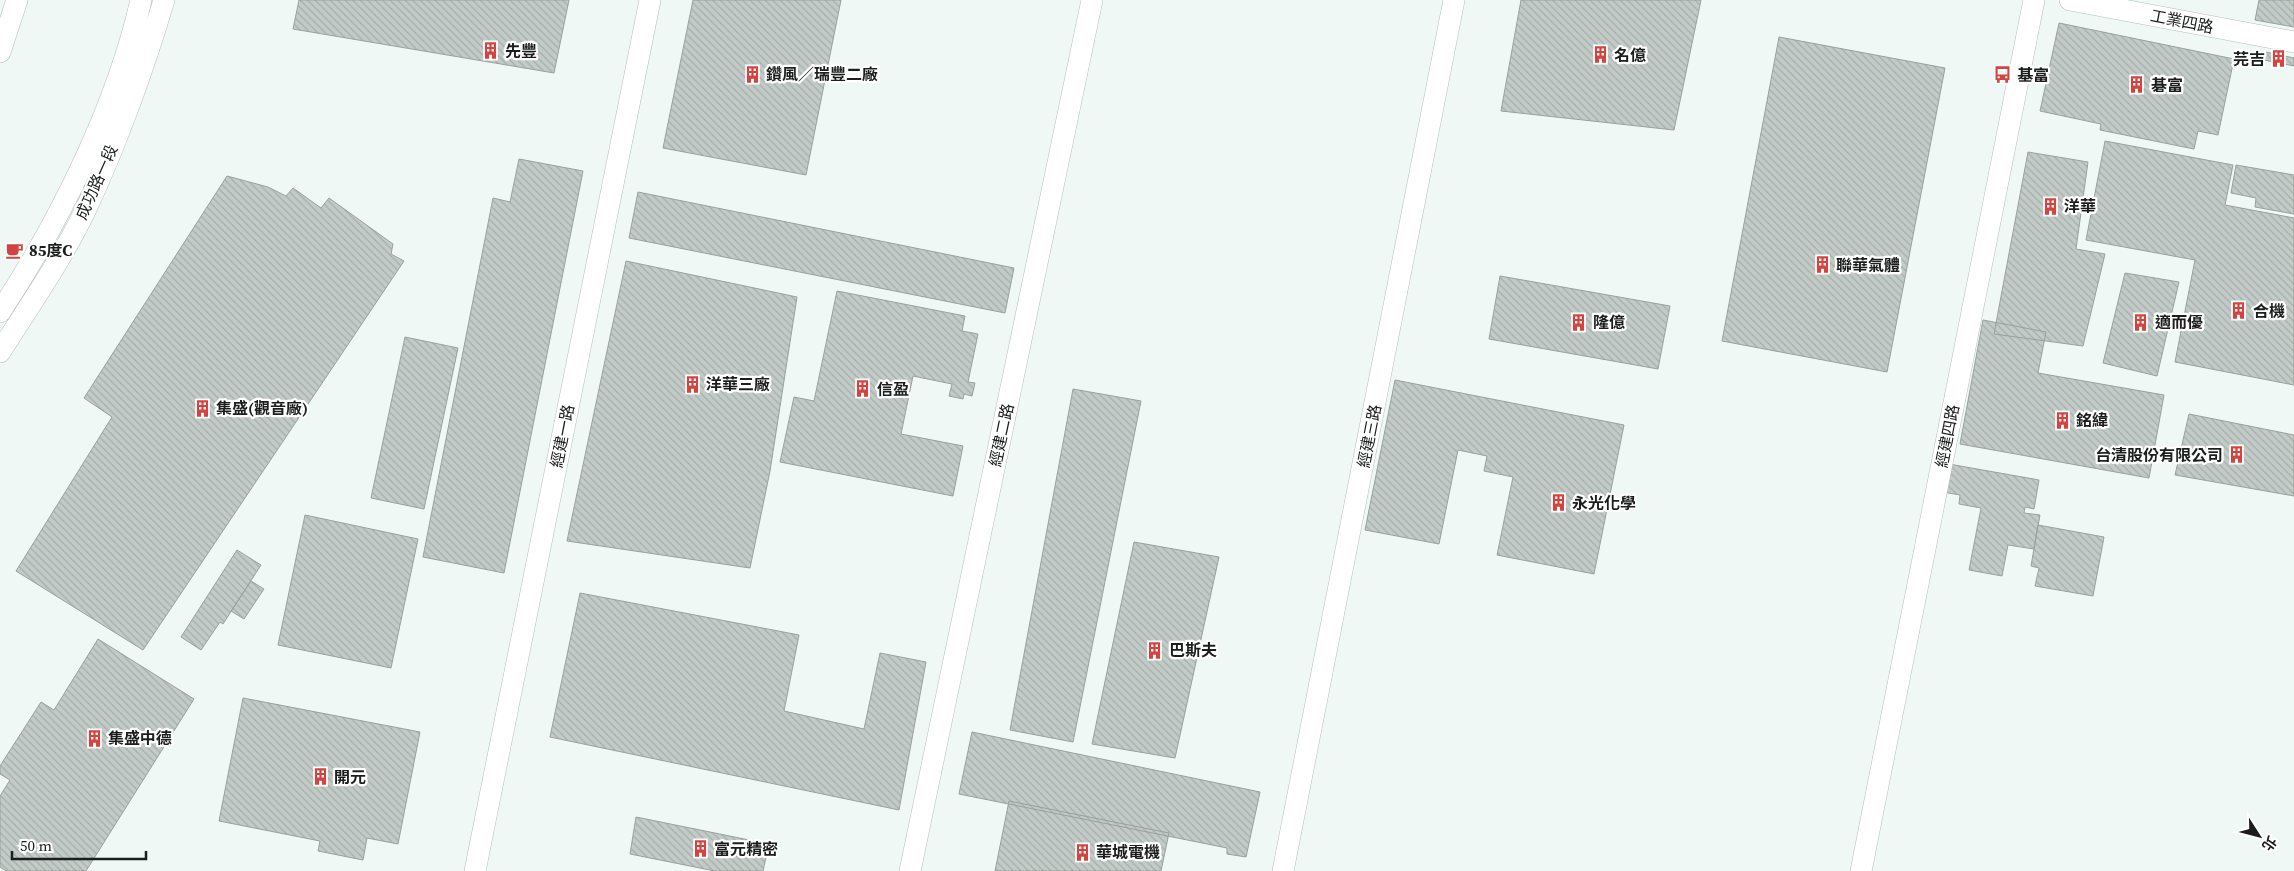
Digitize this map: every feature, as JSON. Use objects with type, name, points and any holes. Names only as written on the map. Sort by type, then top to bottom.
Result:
[{"type":"street","points":[[0,52],[17,0]]},
{"type":"street","name":"成功路一段","points":[[0,312],[21,280],[63,206],[108,106],[134,31],[141,0]]},
{"type":"street","name":"成功路一段","points":[[0,352],[52,270],[85,210],[144,67],[164,0]]},
{"type":"street","name":"經建一路","points":[[475,871],[650,0]]},
{"type":"street","name":"經建二路","points":[[910,871],[1092,0]]},
{"type":"street","name":"經建三路","points":[[1284,871],[1454,0]]},
{"type":"street","name":"經建四路","points":[[1861,871],[2034,0]]},
{"type":"street","name":"工業四路","points":[[2070,0],[2294,42]]},
{"type":"building","name":"先豐","points":[[299,0],[569,0],[554,73],[293,29]]},
{"type":"building","name":"鑽風／瑞豐二廠","points":[[693,0],[841,0],[806,175],[663,148]]},
{"type":"building","name":"名億","points":[[1521,0],[1701,0],[1674,130],[1501,111]]},
{"type":"building","points":[[2259,0],[2294,0],[2294,27],[2255,20]]},
{"type":"building","name":"碁富","points":[[2059,23],[2234,59],[2218,135],[2198,131],[2194,149],[2100,130],[2101,124],[2040,111]]},
{"type":"building","name":"聯華氣體","points":[[1779,37],[1945,68],[1887,372],[1722,341]]},
{"type":"building","name":"芫吉","points":[[2266,52],[2294,58],[2294,66],[2264,60]]},
{"type":"building","name":"合機","points":[[2105,141],[2233,165],[2225,205],[2294,218],[2294,385],[2175,362],[2195,260],[2086,240]]},
{"type":"building","name":"洋華","points":[[2028,152],[2088,162],[2076,249],[2105,254],[2083,346],[1994,334]]},
{"type":"building","points":[[519,159],[583,171],[504,573],[423,557],[493,198],[510,202]]},
{"type":"building","points":[[2236,165],[2294,175],[2294,214],[2255,207],[2256,198],[2231,193]]},
{"type":"building","name":"集盛(觀音廠)","points":[[227,176],[268,187],[286,196],[293,188],[321,208],[329,198],[393,244],[391,254],[404,261],[143,650],[16,571],[112,417],[84,398]]},
{"type":"building","points":[[638,192],[1014,268],[1005,313],[629,238]]},
{"type":"building","name":"洋華三廠","points":[[626,261],[797,297],[770,471],[750,568],[567,541]]},
{"type":"building","name":"適而優","points":[[2125,273],[2179,282],[2157,376],[2103,363]]},
{"type":"building","name":"隆億","points":[[1500,276],[1670,306],[1658,369],[1489,339]]},
{"type":"building","name":"信盈","points":[[837,291],[965,316],[962,331],[978,334],[968,382],[975,383],[972,396],[964,394],[963,399],[949,396],[952,384],[913,376],[901,434],[963,446],[953,496],[780,462],[794,397],[814,401]]},
{"type":"building","name":"銘緯","points":[[1983,320],[2046,332],[2038,373],[2164,395],[2149,478],[1960,444]]},
{"type":"building","points":[[405,337],[458,348],[424,509],[371,498]]},
{"type":"building","name":"永光化學","points":[[1395,380],[1624,425],[1594,574],[1497,555],[1513,477],[1484,471],[1487,456],[1458,450],[1439,544],[1365,530]]},
{"type":"building","points":[[1073,389],[1141,401],[1073,742],[1010,730]]},
{"type":"building","name":"台清股份有限公司","points":[[2189,414],[2294,435],[2294,496],[2175,475]]},
{"type":"building","points":[[1949,464],[2039,480],[2034,509],[2025,507],[2024,513],[2040,515],[2034,549],[2008,545],[2002,576],[1969,570],[1981,508],[1959,504],[1960,495],[1943,492]]},
{"type":"building","points":[[305,515],[418,539],[391,668],[278,645]]},
{"type":"building","points":[[2038,525],[2104,537],[2093,596],[2035,586],[2039,568],[2031,566]]},
{"type":"building","name":"巴斯夫","points":[[1134,542],[1219,557],[1175,758],[1092,744]]},
{"type":"building","points":[[237,550],[261,565],[223,624],[220,622],[201,650],[181,637]]},
{"type":"building","points":[[251,581],[264,589],[244,619],[231,611]]},
{"type":"building","points":[[580,593],[799,635],[784,711],[864,729],[880,653],[926,662],[899,810],[550,737]]},
{"type":"building","name":"集盛中德","points":[[98,639],[194,699],[86,871],[6,871],[0,867],[0,796],[10,780],[0,774],[0,766],[41,702],[54,710]]},
{"type":"building","name":"開元","points":[[243,698],[420,732],[398,844],[367,838],[363,860],[318,851],[320,841],[219,821]]},
{"type":"building","points":[[972,732],[1260,792],[1246,857],[1227,854],[1227,848],[959,794]]},
{"type":"building","name":"華城電機","points":[[1009,801],[1169,833],[1161,871],[995,871]]},
{"type":"building","name":"富元精密","points":[[636,817],[769,844],[763,871],[715,871],[630,854]]},
{"type":"place","name":"先豐","points":[[491,51]]},
{"type":"place","name":"名億","points":[[1600,55]]},
{"type":"place","name":"芫吉","points":[[2279,59]]},
{"type":"place","name":"鑽風／瑞豐二廠","points":[[752,74]]},
{"type":"place","name":"基富","points":[[2003,75]]},
{"type":"place","name":"碁富","points":[[2137,85]]},
{"type":"place","name":"洋華","points":[[2050,206]]},
{"type":"place","name":"85度C","points":[[15,250]]},
{"type":"place","name":"聯華氣體","points":[[1822,265]]},
{"type":"place","name":"合機","points":[[2239,311]]},
{"type":"place","name":"隆億","points":[[1579,322]]},
{"type":"place","name":"適而優","points":[[2141,322]]},
{"type":"place","name":"洋華三廠","points":[[692,384]]},
{"type":"place","name":"信盈","points":[[863,389]]},
{"type":"place","name":"集盛(觀音廠)","points":[[202,408]]},
{"type":"place","name":"銘緯","points":[[2062,420]]},
{"type":"place","name":"台清股份有限公司","points":[[2237,455]]},
{"type":"place","name":"永光化學","points":[[1558,503]]},
{"type":"place","name":"巴斯夫","points":[[1155,650]]},
{"type":"place","name":"集盛中德","points":[[94,738]]},
{"type":"place","name":"開元","points":[[320,777]]},
{"type":"place","name":"富元精密","points":[[700,849]]},
{"type":"place","name":"華城電機","points":[[1082,852]]}]
